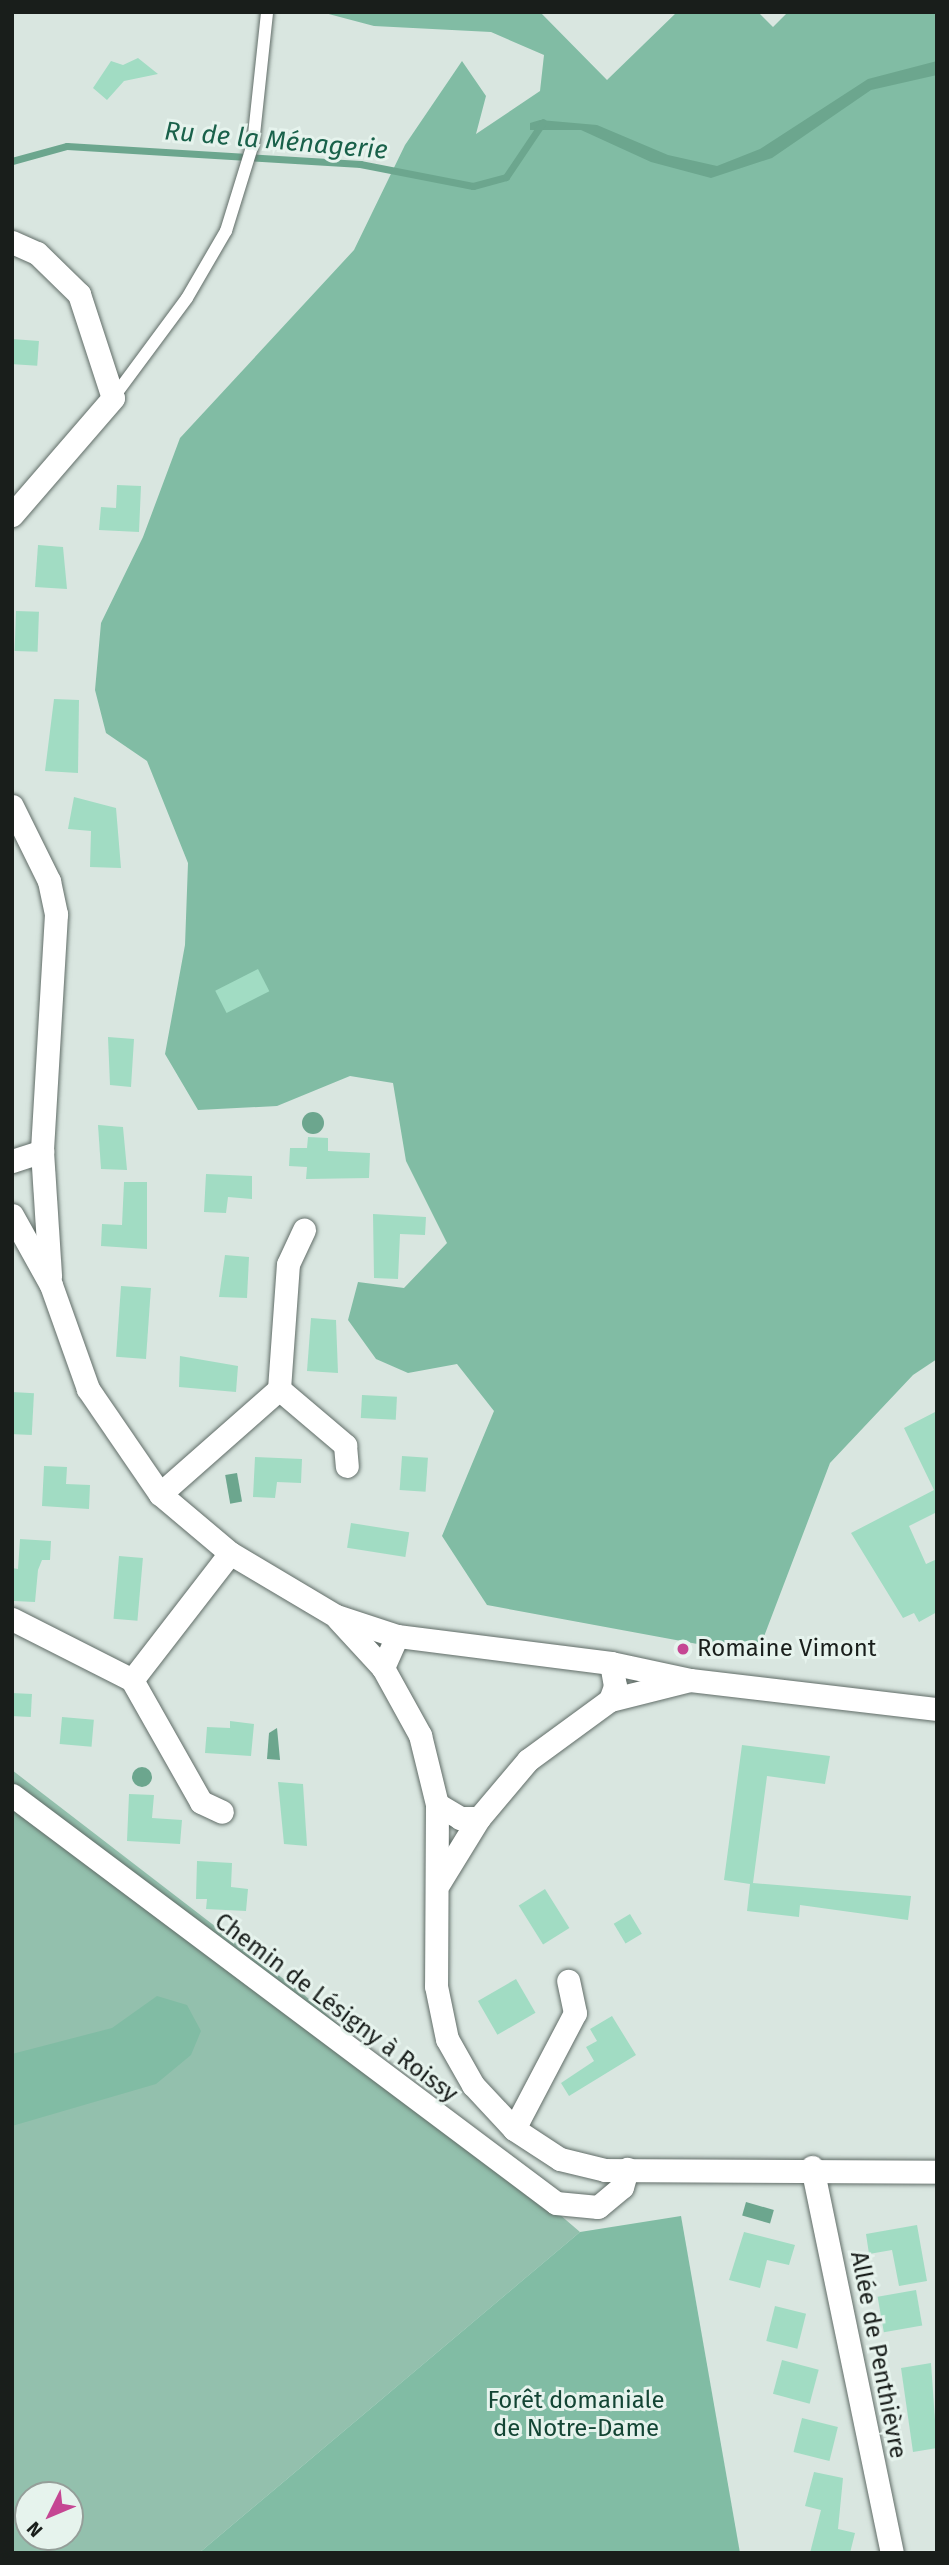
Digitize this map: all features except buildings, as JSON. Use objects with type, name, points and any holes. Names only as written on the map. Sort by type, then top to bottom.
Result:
[{"type":"street","points":[[12,242],[37,253],[79,294],[113,398],[12,515]]},
{"type":"street","points":[[12,806],[49,881],[56,914],[42,1151],[51,1285]]},
{"type":"street","points":[[12,1161],[42,1151]]},
{"type":"street","points":[[12,1215],[51,1285],[88,1389],[160,1494],[230,1553],[336,1616],[397,1636],[611,1663],[690,1680],[937,1709]]},
{"type":"street","points":[[160,1494],[279,1390],[288,1264],[304,1230]]},
{"type":"street","points":[[279,1390],[345,1445],[347,1466]]},
{"type":"street","points":[[132,1680],[230,1553]]},
{"type":"street","points":[[336,1616],[383,1668],[420,1735],[437,1804],[439,1882],[436,1986],[447,2039],[473,2085],[514,2129],[560,2159],[627,2169],[812,2167],[937,2172]]},
{"type":"street","points":[[12,1619],[132,1680],[201,1802],[222,1812]]},
{"type":"street","points":[[383,1668],[397,1636]]},
{"type":"street","points":[[610,1700],[615,1686],[611,1663]]},
{"type":"street","points":[[439,1882],[479,1818],[528,1760],[610,1700],[690,1680]]},
{"type":"street","name":"Chemin de Lésigny à Roissy","points":[[12,1795],[556,2203],[598,2207],[622,2187],[627,2169]]},
{"type":"street","points":[[437,1804],[460,1818],[479,1818]]},
{"type":"street","points":[[514,2129],[575,2012],[568,1981]]},
{"type":"street","name":"Allée de Penthièvre","points":[[812,2167],[892,2553]]},
{"type":"lane","points":[[113,398],[201,276],[244,181],[253,144],[267,12]]},
{"type":"shaded area","points":[[937,61],[937,75],[871,90],[772,158],[711,178],[651,162],[581,130],[530,130],[530,123],[540,120],[597,125],[668,155],[717,166],[760,149],[868,79]]},
{"type":"shaded area","points":[[313,1112],[323,1119],[324,1123],[317,1133],[313,1134],[303,1127],[302,1123],[309,1113]]},
{"type":"shaded area","points":[[237,1473],[242,1502],[230,1504],[225,1475]]},
{"type":"shaded area","points":[[277,1728],[280,1760],[267,1759],[269,1733]]},
{"type":"shaded area","points":[[142,1767],[149,1770],[152,1777],[149,1784],[142,1787],[135,1784],[132,1777],[135,1770]]},
{"type":"shaded area","points":[[12,1770],[303,1994],[580,2232],[199,2553],[12,2553]]},
{"type":"shaded area","points":[[746,2202],[774,2210],[770,2223],[742,2215]]},
{"type":"green space","points":[[321,12],[540,12],[607,80],[677,12],[758,12],[773,27],[788,12],[937,12],[937,1359],[913,1375],[830,1463],[757,1655],[487,1605],[442,1536],[494,1411],[457,1364],[408,1373],[376,1359],[348,1320],[358,1282],[404,1288],[447,1243],[406,1161],[393,1083],[350,1076],[277,1106],[198,1110],[165,1054],[185,945],[188,863],[147,761],[106,733],[95,690],[101,623],[143,537],[180,438],[354,250],[405,145],[462,61],[486,96],[476,134],[540,91],[544,55],[491,32],[374,26]]},
{"type":"green space","points":[[157,1996],[187,2005],[201,2031],[191,2055],[156,2084],[12,2126],[12,2054],[112,2028]]},
{"type":"green space","name":"Forêt domaniale de Notre-Dame","points":[[681,2216],[740,2553],[199,2553],[580,2232]]},
{"type":"waterway","name":"Ru de la Ménagerie","points":[[12,161],[67,146],[360,164],[473,186],[506,177],[543,122]]},
{"type":"place","name":"Romaine Vimont","points":[[683,1649]]}]
